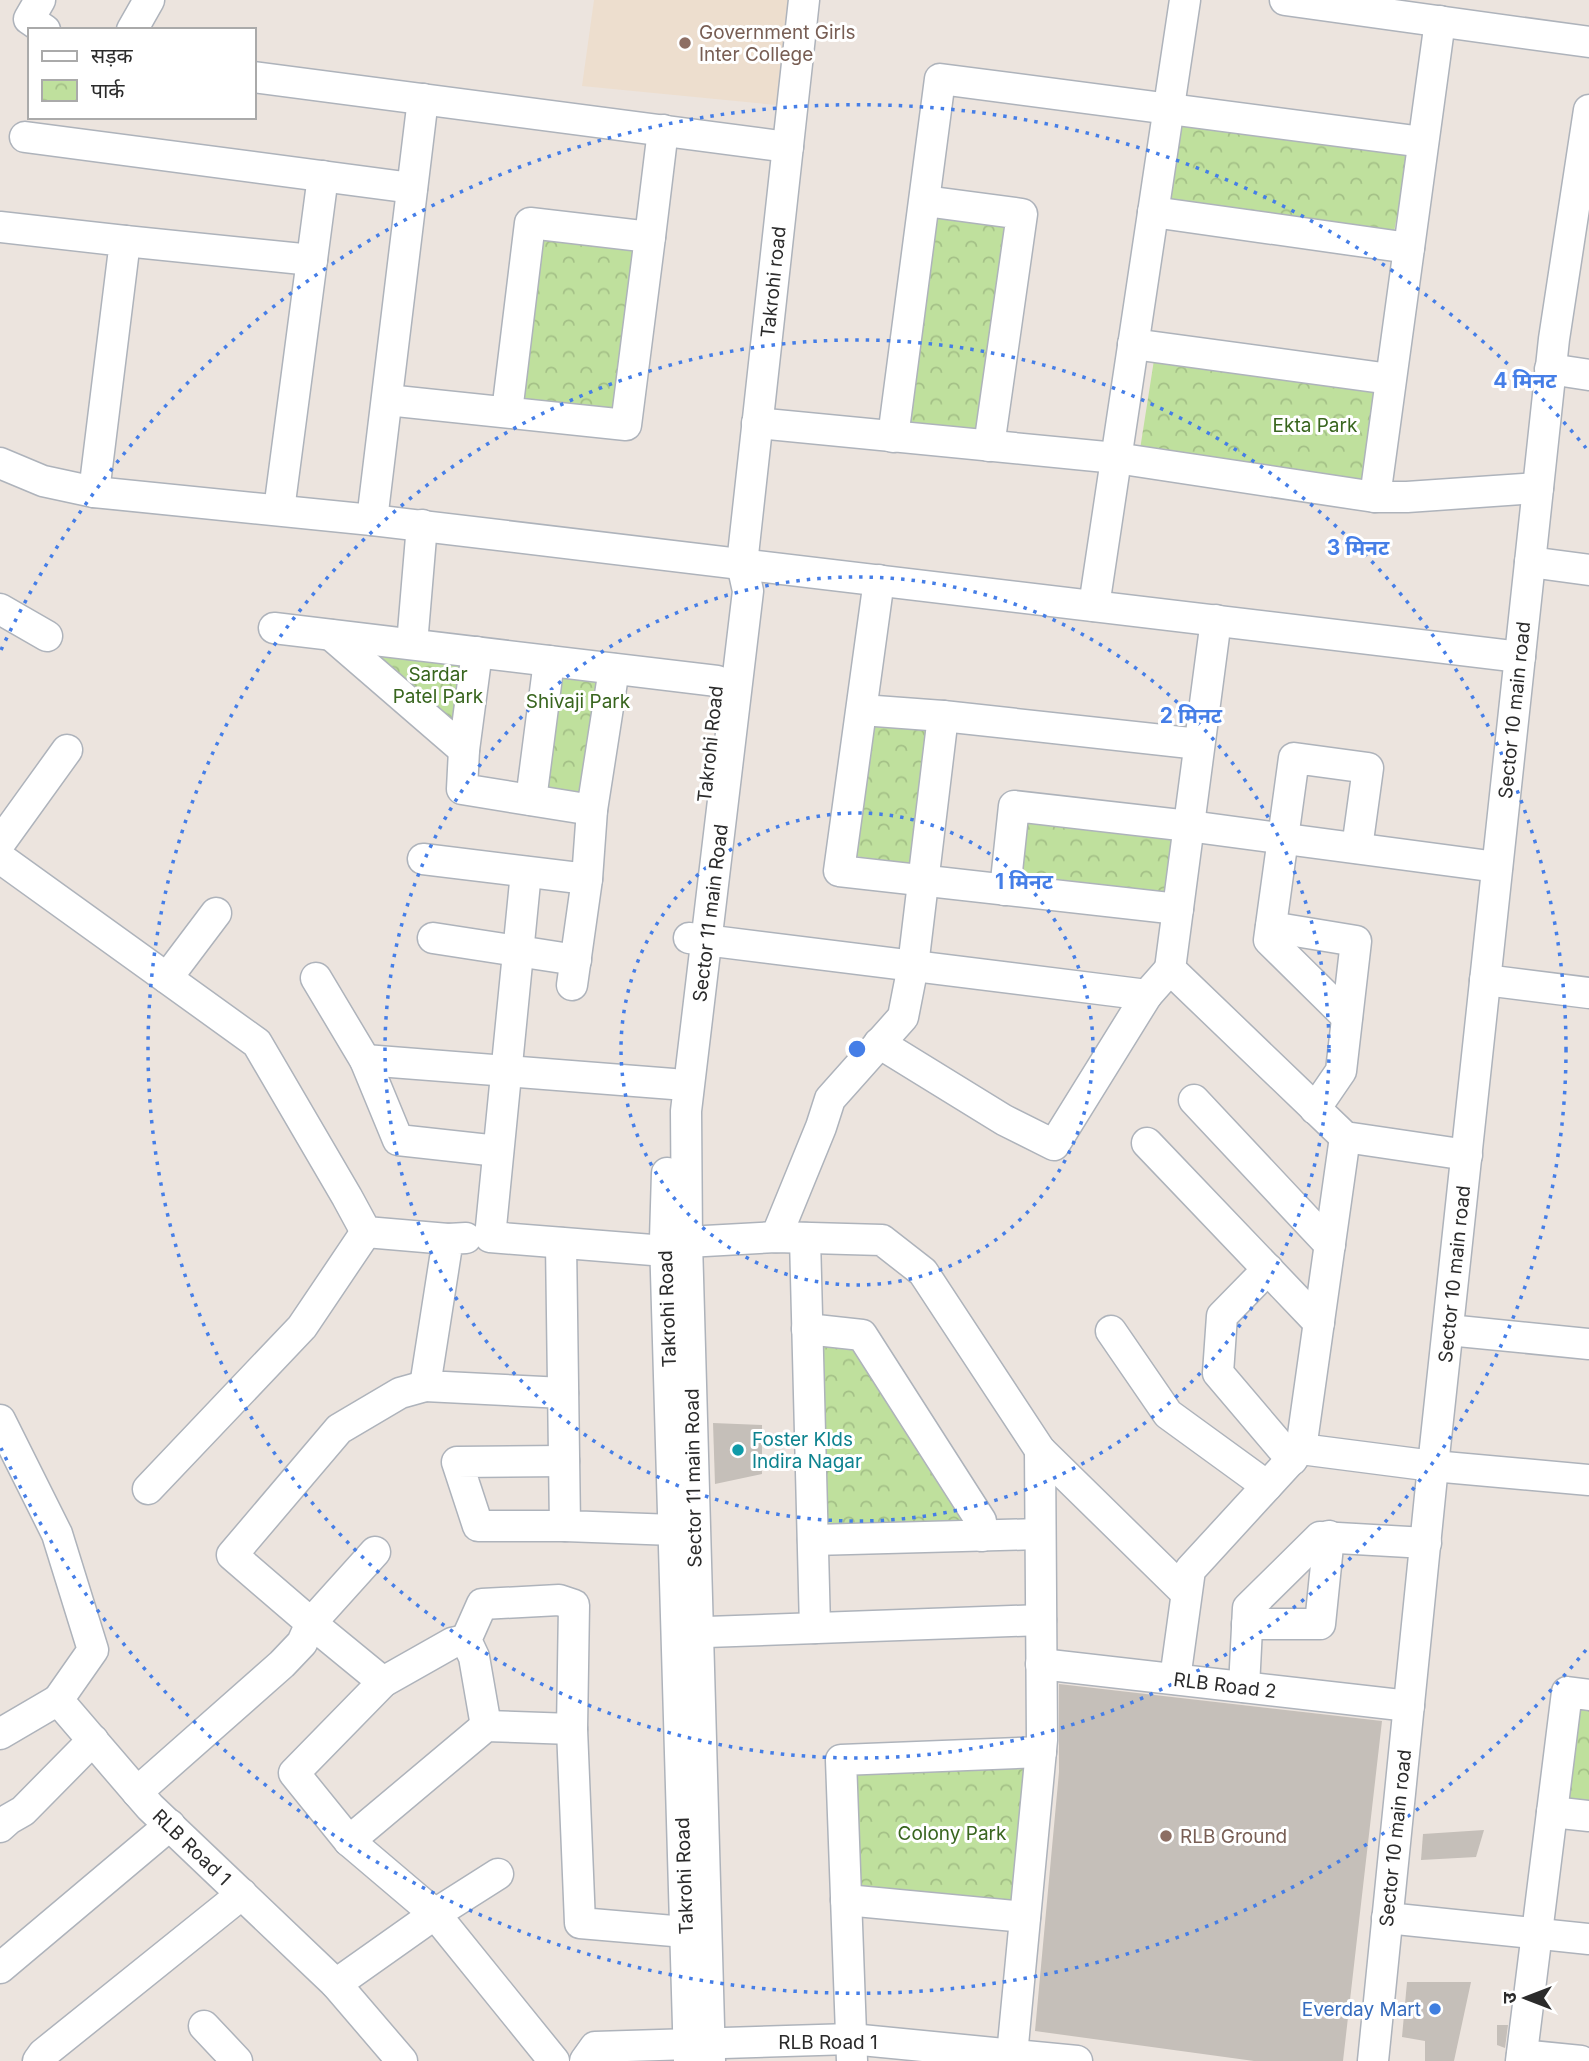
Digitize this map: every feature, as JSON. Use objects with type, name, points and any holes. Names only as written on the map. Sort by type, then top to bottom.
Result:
[{"type":"street","points":[[40,0],[29,19],[42,28]]},
{"type":"street","points":[[133,28],[149,0]]},
{"type":"street","name":"Takrohi road","points":[[742,564],[804,0]]},
{"type":"street","points":[[1094,606],[1185,0]]},
{"type":"street","points":[[1285,0],[1589,42]]},
{"type":"street","points":[[1375,497],[1440,21]]},
{"type":"street","points":[[256,76],[788,147]]},
{"type":"street","points":[[893,436],[940,79],[1423,142]]},
{"type":"street","points":[[372,520],[423,99]]},
{"type":"street","name":"Sector 10 main road","points":[[1373,2061],[1433,1466],[1550,369],[1589,110]]},
{"type":"street","points":[[387,400],[626,425],[663,130]]},
{"type":"street","points":[[25,137],[412,188]]},
{"type":"street","points":[[279,510],[323,176]]},
{"type":"street","points":[[925,201],[1022,214],[989,446]]},
{"type":"street","points":[[1153,212],[1409,248]]},
{"type":"street","points":[[507,412],[530,223],[650,237]]},
{"type":"street","points":[[0,227],[312,260]]},
{"type":"street","points":[[94,492],[125,241]]},
{"type":"street","points":[[1133,344],[1390,379]]},
{"type":"street","points":[[1550,369],[1589,374]]},
{"type":"street","points":[[757,423],[1116,458],[1375,497],[1538,488]]},
{"type":"street","points":[[0,463],[43,481],[94,492],[422,525],[1520,657]]},
{"type":"street","points":[[412,644],[422,525]]},
{"type":"street","points":[[1530,562],[1589,570]]},
{"type":"street","name":"Takrohi Road","points":[[700,2053],[685,1932],[687,1633],[674,1530],[676,1246],[669,1123],[673,1084],[698,939],[717,681],[727,591],[742,564]]},
{"type":"street","name":"Sector 11 main Road","points":[[700,2053],[676,1246],[698,939],[748,592],[742,564]]},
{"type":"street","points":[[879,580],[839,871],[1178,909]]},
{"type":"street","points":[[0,609],[47,636]]},
{"type":"street","points":[[879,1043],[1004,1119],[1054,1145],[1147,995],[1170,969],[1216,621]]},
{"type":"street","points":[[274,628],[717,681]]},
{"type":"street","points":[[331,635],[464,750]]},
{"type":"street","points":[[477,652],[464,750],[462,789],[592,810]]},
{"type":"street","points":[[531,800],[549,661]]},
{"type":"street","points":[[433,938],[518,952],[574,972],[587,879],[592,810],[614,669]]},
{"type":"street","points":[[862,710],[943,716],[1199,744]]},
{"type":"street","points":[[815,1628],[807,1329],[790,1237],[830,1099],[903,1017],[913,966],[943,716]]},
{"type":"street","points":[[0,844],[67,750]]},
{"type":"street","points":[[1347,1017],[1269,940],[1294,758],[1367,768],[1357,848]]},
{"type":"street","points":[[1005,890],[1014,806],[1497,867]]},
{"type":"street","points":[[0,858],[257,1043],[366,1232]]},
{"type":"street","points":[[423,859],[587,879]]},
{"type":"street","points":[[490,1237],[526,872]]},
{"type":"street","points":[[167,978],[216,913]]},
{"type":"street","points":[[1271,927],[1356,942],[1341,1070],[1315,1109]]},
{"type":"street","points":[[698,939],[1147,995]]},
{"type":"street","points":[[1170,969],[1345,1137],[1467,1155]]},
{"type":"street","points":[[316,978],[365,1060],[398,1140],[499,1151]]},
{"type":"street","points":[[1485,980],[1589,993]]},
{"type":"street","points":[[365,1060],[673,1084]]},
{"type":"street","points":[[1194,1100],[1329,1245]]},
{"type":"street","points":[[1175,1679],[1189,1570],[1296,1454],[1319,1323],[1345,1137]]},
{"type":"street","points":[[1147,1143],[1319,1323]]},
{"type":"street","points":[[366,1232],[448,1239],[490,1237],[561,1243],[676,1246],[790,1237],[882,1240],[923,1272],[1040,1450],[1186,1593]]},
{"type":"street","points":[[148,1489],[302,1327],[366,1232]]},
{"type":"street","points":[[425,1386],[448,1239]]},
{"type":"street","points":[[561,1243],[565,1526]]},
{"type":"street","points":[[1268,1269],[1222,1316],[1218,1373],[1296,1454],[1589,1480]]},
{"type":"street","points":[[807,1329],[862,1335],[981,1521],[982,1536]]},
{"type":"street","points":[[1448,1330],[1589,1344]]},
{"type":"street","points":[[1111,1331],[1168,1414],[1267,1486]]},
{"type":"street","points":[[383,1682],[232,1555],[339,1429],[400,1393],[425,1386],[563,1393]]},
{"type":"street","points":[[0,1420],[57,1534],[93,1650],[58,1700],[0,1734]]},
{"type":"street","points":[[1012,2055],[1041,1752],[1040,1450]]},
{"type":"street","points":[[564,1461],[457,1462],[478,1526],[674,1530]]},
{"type":"street","points":[[813,1540],[1040,1534]]},
{"type":"street","points":[[1247,1623],[1320,1624],[1329,1536]]},
{"type":"street","points":[[1244,1687],[1248,1608],[1320,1537],[1426,1543]]},
{"type":"street","points":[[137,1792],[282,1664],[302,1643],[311,1623],[376,1552]]},
{"type":"street","points":[[486,1726],[474,1657],[466,1640],[482,1604],[559,1600],[574,1605],[572,1729],[580,1923],[685,1932]]},
{"type":"street","points":[[687,1633],[1041,1620]]},
{"type":"street","points":[[466,1640],[452,1643],[383,1682],[294,1773],[349,1841],[435,1914],[554,2061]]},
{"type":"street","name":"RLB Road 2","points":[[1041,1664],[1409,1706]]},
{"type":"street","points":[[1581,2061],[1522,2058],[1567,1692],[1589,1695]]},
{"type":"street","name":"RLB Road 1","points":[[58,1700],[137,1792],[336,1984],[402,2061]]},
{"type":"street","points":[[349,1841],[486,1726],[572,1729]]},
{"type":"street","points":[[0,1827],[23,1811],[93,1740]]},
{"type":"street","points":[[851,2050],[841,1760],[1041,1752]]},
{"type":"street","points":[[1552,1812],[1589,1816]]},
{"type":"street","points":[[0,1968],[170,1825]]},
{"type":"street","points":[[336,1984],[435,1914],[498,1874]]},
{"type":"street","points":[[44,2059],[242,1894]]},
{"type":"street","points":[[846,1900],[1025,1917]]},
{"type":"street","points":[[1387,1918],[1589,1939]]},
{"type":"street","points":[[204,2026],[237,2061]]},
{"type":"street","name":"RLB Road 1","points":[[585,2061],[595,2047],[700,2053],[851,2050],[1012,2055],[1077,2061]]},
{"type":"shaded area","name":"Government Girls Inter College","points":[[594,0],[788,0],[776,105],[582,86]]},
{"type":"green space","points":[[1176,120],[1410,149],[1393,237],[1164,204]]},
{"type":"green space","points":[[936,214],[1010,220],[980,432],[910,424]]},
{"type":"green space","points":[[535,232],[639,244],[618,417],[518,406]]},
{"type":"green space","name":"Ekta Park","points":[[1156,347],[1386,377],[1371,492],[1139,456]]},
{"type":"green space","name":"Sardar Patel Park","points":[[351,647],[470,659],[461,742]]},
{"type":"green space","name":"Shivaji Park","points":[[556,672],[606,680],[588,804],[541,797]]},
{"type":"green space","points":[[871,721],[930,729],[912,864],[854,856]]},
{"type":"green space","points":[[1025,820],[1178,841],[1171,894],[1018,874]]},
{"type":"green space","points":[[816,1342],[858,1346],[964,1523],[820,1523]]},
{"type":"green space","points":[[1575,1705],[1589,1706],[1589,1803],[1564,1800]]},
{"type":"green space","name":"Colony Park","points":[[1025,1769],[1013,1903],[854,1888],[853,1772]]},
{"type":"building","name":"Foster KIds Indira Nagar","points":[[713,1423],[762,1425],[762,1474],[715,1484]]},
{"type":"building","points":[[1059,1684],[1382,1721],[1343,2061],[1254,2061],[1035,2031],[1059,1772]]},
{"type":"building","points":[[1484,1830],[1476,1857],[1421,1860],[1423,1834]]},
{"type":"building","name":"Everday Mart","points":[[1407,1982],[1471,1982],[1454,2061],[1425,2061],[1425,2041],[1402,2037]]},
{"type":"building","points":[[1497,2025],[1508,2025],[1505,2048],[1497,2045]]},
{"type":"place","name":"Government Girls Inter College","points":[[685,43]]},
{"type":"place","name":"Foster KIds Indira Nagar","points":[[738,1450]]},
{"type":"place","name":"RLB Ground","points":[[1166,1836]]},
{"type":"place","name":"Everday Mart","points":[[1435,2009]]}]
